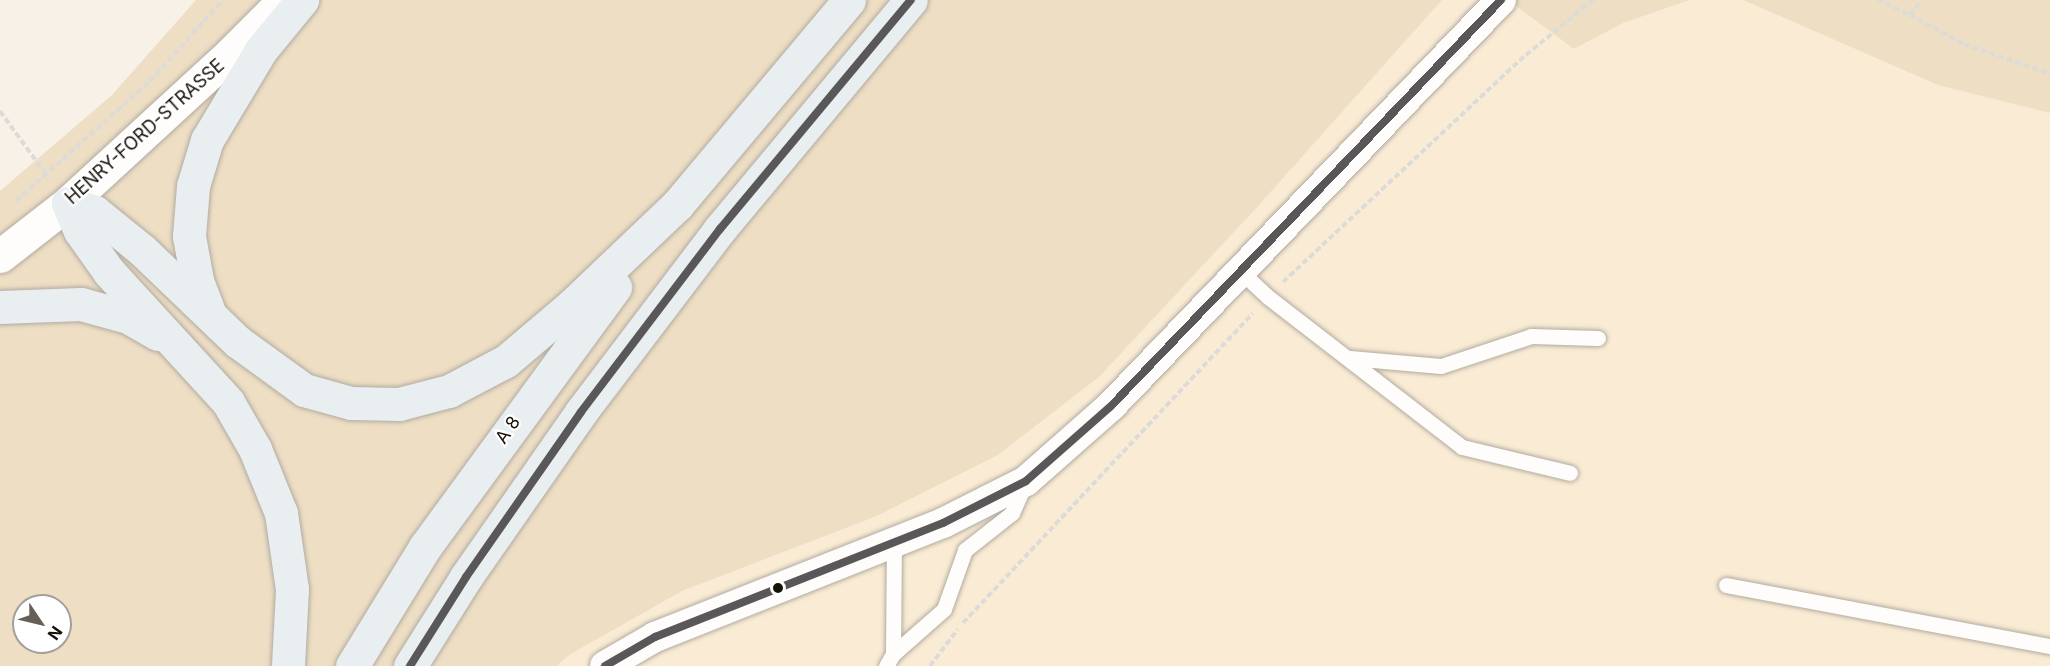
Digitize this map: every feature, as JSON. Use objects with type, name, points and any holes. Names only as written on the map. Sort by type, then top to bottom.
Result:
[{"type":"highway","points":[[210,314],[197,280],[189,236],[196,177],[207,140],[261,50],[302,0]]},
{"type":"highway","name":"A 8","points":[[351,666],[425,547],[542,382],[678,204],[849,0]]},
{"type":"highway","points":[[410,666],[466,577],[581,412],[720,229],[911,0]]},
{"type":"highway","points":[[68,203],[95,212],[210,314],[238,342],[304,390],[351,403],[399,404],[449,391],[506,361],[572,305],[678,204]]},
{"type":"highway","points":[[68,203],[80,231],[109,272],[228,402],[255,448],[281,513],[292,589],[288,666]]},
{"type":"highway","points":[[0,307],[81,304],[128,317],[173,343]]},
{"type":"street","name":"HENRY-FORD-STRASSE","points":[[0,256],[68,203],[232,52],[284,0]]},
{"type":"street","points":[[605,666],[690,622],[894,542],[1026,481],[1111,406],[1238,269],[1501,0]]},
{"type":"lane","points":[[1238,269],[1268,297],[1350,358],[1462,447],[1570,473]]},
{"type":"lane","points":[[1350,358],[1440,366],[1531,336],[1598,338]]},
{"type":"lane","points":[[889,660],[944,609],[964,550],[1012,513],[1026,481]]},
{"type":"lane","points":[[889,660],[894,542]]},
{"type":"lane","points":[[1726,585],[2050,646]]},
{"type":"path","points":[[8,208],[150,81],[223,0]]},
{"type":"path","points":[[930,666],[988,595],[1268,297],[1526,55],[1593,0]]},
{"type":"path","points":[[1878,0],[1964,44],[2050,74]]},
{"type":"path","points":[[1910,15],[1922,0]]},
{"type":"path","points":[[0,111],[68,203]]},
{"type":"shaded area","points":[[196,0],[1442,0],[1260,204],[1099,377],[998,455],[877,516],[682,591],[569,655],[557,666],[0,666],[0,191],[112,95]]},
{"type":"shaded area","points":[[1442,0],[1508,0],[1574,49],[1623,23],[1690,0],[1743,0],[1938,85],[2050,113],[2050,666],[557,666],[568,655],[682,591],[877,516],[998,455],[1099,377],[1260,204]]},
{"type":"shaded area","points":[[1508,0],[1690,0],[1623,23],[1574,49]]},
{"type":"shaded area","points":[[1743,0],[2050,0],[2050,113],[1938,85]]},
{"type":"transit line","points":[[410,666],[466,577],[581,412],[720,229],[911,0]]},
{"type":"transit line","points":[[605,666],[655,637],[943,523],[1026,481],[1111,406],[1501,0]]}]
